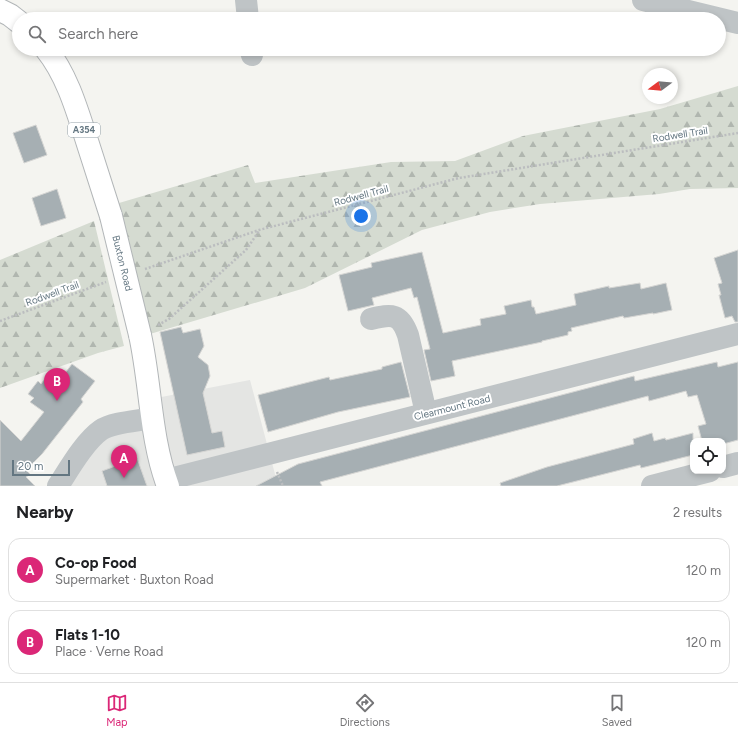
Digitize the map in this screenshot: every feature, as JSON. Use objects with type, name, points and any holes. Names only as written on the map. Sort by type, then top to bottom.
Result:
[{"type":"highway","points":[[0,10],[12,17]]},
{"type":"highway","name":"Buxton Road","points":[[51,56],[58,67],[73,99],[111,216],[141,337],[152,418],[167,483]]},
{"type":"street","points":[[246,0],[247,12]]},
{"type":"street","points":[[643,0],[693,12]]},
{"type":"street","points":[[726,20],[738,23]]},
{"type":"street","points":[[371,320],[388,315],[397,317],[404,324],[408,335],[426,413]]},
{"type":"street","name":"Clearmount Road","points":[[167,483],[426,413],[738,334]]},
{"type":"street","points":[[58,486],[90,441],[102,429],[118,424],[152,418]]},
{"type":"street","points":[[726,466],[738,463]]},
{"type":"street","points":[[652,486],[698,474]]},
{"type":"path","name":"Rodwell Trail","points":[[141,270],[259,230],[459,178],[738,133]]},
{"type":"path","points":[[141,337],[152,328],[169,318],[246,250],[259,230]]},
{"type":"path","name":"Rodwell Trail","points":[[0,321],[111,280]]},
{"type":"shaded area","points":[[250,380],[276,478],[280,486],[60,486],[91,443],[154,420],[151,399]]},
{"type":"green space","points":[[738,86],[738,188],[690,189],[659,194],[540,204],[490,212],[422,230],[305,288],[150,334],[119,203],[248,165],[255,183],[391,162],[455,161],[523,136],[660,109]]},
{"type":"green space","points":[[94,221],[124,346],[98,353],[0,388],[0,260]]},
{"type":"building","points":[[36,125],[47,155],[24,163],[13,133]]},
{"type":"building","points":[[57,189],[66,218],[41,226],[32,198]]},
{"type":"building","points":[[738,250],[738,322],[735,322],[732,316],[725,318],[719,295],[721,295],[718,284],[722,283],[714,258]]},
{"type":"building","points":[[422,252],[443,333],[481,325],[480,319],[506,314],[504,306],[531,300],[532,307],[534,307],[536,314],[576,305],[574,294],[609,286],[609,288],[640,283],[641,289],[666,283],[672,310],[624,318],[623,316],[571,328],[572,331],[568,332],[568,335],[452,361],[455,376],[431,381],[424,350],[430,349],[417,297],[414,298],[411,288],[372,298],[374,305],[348,311],[339,275],[372,267],[371,263]]},
{"type":"building","points":[[181,327],[183,333],[200,329],[204,346],[198,357],[208,365],[210,376],[203,393],[212,433],[222,431],[225,447],[187,455],[160,332]]},
{"type":"building","points":[[401,362],[410,397],[338,412],[268,432],[258,395],[329,377],[330,380],[382,369],[382,367]]},
{"type":"building","points":[[717,362],[718,367],[738,362],[738,440],[726,443],[726,438],[701,438],[698,426],[706,424],[697,395],[688,397],[686,391],[649,401],[648,396],[320,482],[322,486],[256,486],[298,464],[634,376],[635,381]]},
{"type":"building","points":[[72,364],[95,381],[81,399],[83,402],[42,454],[26,470],[30,474],[26,477],[35,486],[0,486],[0,420],[21,441],[44,412],[30,402],[34,398],[28,394],[38,381],[41,384],[49,373],[59,381]]},
{"type":"building","points":[[652,433],[654,441],[665,438],[666,440],[693,433],[693,438],[690,438],[690,456],[641,468],[640,465],[557,486],[501,486],[500,483],[547,467],[634,444],[633,439]]},
{"type":"building","points":[[137,458],[147,486],[107,486],[102,471]]},
{"type":"place","name":"Flats 1-10","points":[[57,401]]},
{"type":"place","name":"Co-op Food","points":[[124,478]]}]
